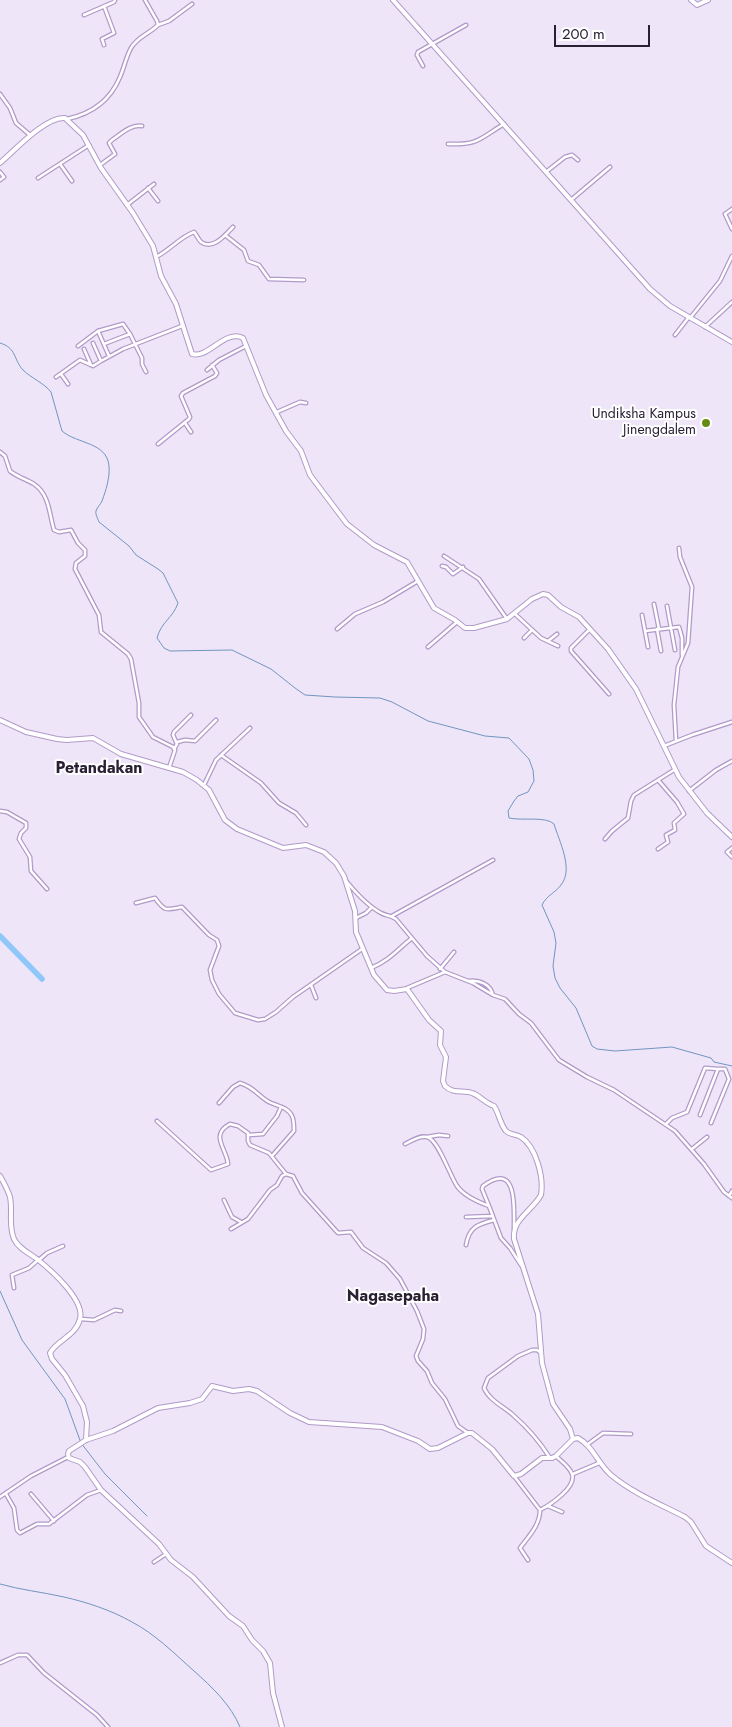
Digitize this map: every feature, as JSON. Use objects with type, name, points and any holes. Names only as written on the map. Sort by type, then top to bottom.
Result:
[{"type":"street","points":[[84,15],[115,0]]},
{"type":"street","points":[[145,0],[158,25]]},
{"type":"street","points":[[393,0],[657,297],[732,342]]},
{"type":"street","points":[[691,0],[696,5],[708,0]]},
{"type":"street","points":[[67,120],[92,111],[103,102],[116,85],[132,47],[137,41],[158,25],[168,21],[192,4]]},
{"type":"street","points":[[104,6],[114,33],[102,39],[104,45]]},
{"type":"street","points":[[423,66],[417,54],[432,43],[466,25]]},
{"type":"street","points":[[0,94],[10,108],[16,123],[31,136]]},
{"type":"street","points":[[1,162],[31,136],[56,119],[62,118],[67,120],[79,130],[153,246],[161,276],[176,304],[190,349],[194,355],[201,354],[220,342],[234,337],[244,338],[262,385],[286,431],[300,451],[310,476],[330,500],[343,520],[374,545],[405,560],[434,608],[465,628],[472,629],[507,619],[532,599],[546,594],[560,607],[579,617],[608,649],[636,689],[674,770],[707,813],[732,837]]},
{"type":"street","points":[[448,144],[471,144],[487,137],[504,124]]},
{"type":"street","points":[[100,165],[115,154],[109,143],[112,140],[132,126],[142,126]]},
{"type":"street","points":[[38,178],[89,145]]},
{"type":"street","points":[[546,172],[567,156],[572,155],[578,160]]},
{"type":"street","points":[[60,164],[72,181]]},
{"type":"street","points":[[571,200],[610,166]]},
{"type":"street","points":[[0,172],[4,177],[0,180]]},
{"type":"street","points":[[127,204],[154,184]]},
{"type":"street","points":[[148,188],[158,201]]},
{"type":"street","points":[[732,209],[725,214],[732,228]]},
{"type":"street","points":[[156,257],[172,248],[185,236],[194,232],[200,241],[207,244],[217,242],[233,227]]},
{"type":"street","points":[[225,234],[244,250],[248,261],[259,265],[269,279],[304,280]]},
{"type":"street","points":[[676,335],[720,281],[732,256]]},
{"type":"street","points":[[705,326],[732,302]]},
{"type":"street","points":[[78,346],[98,331],[123,324],[142,358],[142,364],[146,372]]},
{"type":"street","points":[[56,377],[80,360],[93,366],[134,344],[184,326]]},
{"type":"street","points":[[98,331],[109,356]]},
{"type":"street","points":[[104,344],[130,334]]},
{"type":"street","points":[[93,343],[101,361]]},
{"type":"street","points":[[207,370],[226,356],[248,346]]},
{"type":"street","points":[[84,349],[91,365]]},
{"type":"street","points":[[158,444],[190,418],[182,395],[217,374],[212,365]]},
{"type":"street","points":[[61,374],[68,384]]},
{"type":"street","points":[[277,412],[300,402],[306,403]]},
{"type":"street","points":[[185,423],[191,432]]},
{"type":"street","points":[[0,452],[5,456],[12,474],[32,483],[40,490],[50,510],[54,530],[59,532],[71,530],[78,543],[85,550],[85,556],[76,563],[75,567],[99,615],[101,632],[131,658],[139,701],[139,717],[153,737],[174,749]]},
{"type":"street","points":[[676,741],[674,704],[678,668],[688,644],[692,587],[678,548]]},
{"type":"street","points":[[444,556],[480,580],[507,619]]},
{"type":"street","points":[[442,566],[446,567],[453,574],[463,567]]},
{"type":"street","points":[[338,629],[355,614],[383,602],[418,581]]},
{"type":"street","points":[[654,604],[661,652]]},
{"type":"street","points":[[667,606],[675,650]]},
{"type":"street","points":[[515,614],[541,638],[558,646]]},
{"type":"street","points":[[642,615],[648,647]]},
{"type":"street","points":[[428,647],[457,622]]},
{"type":"street","points":[[645,631],[679,627],[682,638],[682,656]]},
{"type":"street","points":[[590,628],[571,648],[571,652],[609,694]]},
{"type":"street","points":[[524,638],[532,630]]},
{"type":"street","points":[[548,641],[556,634]]},
{"type":"street","points":[[169,768],[177,742],[174,732],[191,715]]},
{"type":"street","points":[[0,720],[26,732],[57,739],[94,738],[122,754],[187,774],[204,785],[212,794],[225,820],[237,829],[283,848],[306,845],[319,849],[336,863],[346,881],[356,918],[355,930],[377,980],[387,990],[394,991],[406,988],[445,972]]},
{"type":"street","points":[[177,742],[185,740],[195,741],[216,720]]},
{"type":"street","points":[[664,746],[732,722]]},
{"type":"street","points":[[204,785],[213,765],[221,755],[250,728]]},
{"type":"street","points":[[221,755],[261,783],[279,803],[296,813],[306,825]]},
{"type":"street","points":[[690,791],[716,770],[732,761]]},
{"type":"street","points":[[605,839],[628,818],[634,795],[674,770]]},
{"type":"street","points":[[658,780],[684,814],[674,823],[675,830],[666,835],[668,842],[658,849]]},
{"type":"street","points":[[0,811],[7,812],[26,823],[26,828],[19,839],[30,858],[31,871],[47,889]]},
{"type":"street","points":[[725,831],[728,826]]},
{"type":"street","points":[[732,848],[727,853],[732,857]]},
{"type":"street","points":[[392,916],[493,860]]},
{"type":"street","points":[[346,881],[372,907],[381,913],[392,916],[440,969],[505,999],[519,1014],[531,1023],[559,1060],[587,1077],[614,1090],[680,1135],[728,1196],[732,1198]]},
{"type":"street","points":[[136,903],[155,898],[166,910],[182,908],[209,935],[217,940],[219,946],[210,972],[222,1000],[235,1013],[258,1020],[265,1019],[276,1012],[293,997],[364,949]]},
{"type":"street","points":[[356,918],[366,913],[372,907]]},
{"type":"street","points":[[371,968],[393,955],[412,938]]},
{"type":"street","points":[[440,969],[454,952]]},
{"type":"street","points":[[311,985],[316,998]]},
{"type":"street","points":[[406,988],[429,1020],[441,1031],[440,1045],[446,1056],[443,1078],[445,1086],[455,1092],[474,1094],[484,1102],[494,1106],[504,1129],[522,1137],[537,1161],[540,1173],[541,1195],[519,1220],[514,1229]]},
{"type":"street","points":[[666,1124],[672,1118],[687,1112],[704,1068],[724,1069],[729,1079],[711,1123]]},
{"type":"street","points":[[700,1115],[718,1068]]},
{"type":"street","points":[[219,1104],[233,1086],[240,1083],[254,1089],[270,1103],[287,1110],[292,1116],[294,1131],[272,1156]]},
{"type":"street","points":[[157,1121],[211,1170],[228,1164],[220,1141],[220,1135],[224,1128],[234,1124],[249,1134],[263,1134],[281,1107]]},
{"type":"street","points":[[249,1134],[248,1141],[250,1145],[267,1152],[286,1174],[293,1176],[302,1193],[338,1233],[351,1232],[363,1248],[386,1263],[397,1274],[412,1301],[424,1330],[423,1339],[416,1356],[418,1361],[445,1399],[458,1426],[477,1435],[489,1446],[540,1510],[537,1524],[520,1548],[528,1560]]},
{"type":"street","points":[[405,1144],[420,1137],[448,1136]]},
{"type":"street","points":[[427,1137],[439,1150],[459,1188],[471,1198],[490,1206]]},
{"type":"street","points":[[692,1149],[707,1137]]},
{"type":"street","points":[[231,1229],[249,1217],[270,1190],[277,1185],[282,1176],[286,1174]]},
{"type":"street","points":[[0,1176],[10,1197],[11,1227],[14,1240],[53,1273],[74,1297],[80,1310],[80,1319],[70,1335],[50,1353],[52,1359],[65,1375],[85,1412],[87,1422],[83,1442]]},
{"type":"street","points":[[523,1268],[501,1238],[482,1189],[483,1186],[496,1179],[505,1179],[513,1195],[514,1239],[538,1314],[544,1372],[557,1413],[570,1429],[574,1439]]},
{"type":"street","points":[[728,1196],[732,1190]]},
{"type":"street","points":[[224,1200],[232,1217],[242,1222]]},
{"type":"street","points":[[466,1217],[493,1216]]},
{"type":"street","points":[[466,1245],[471,1229],[484,1222],[494,1220]]},
{"type":"street","points":[[14,1288],[12,1275],[29,1268],[47,1254],[63,1246]]},
{"type":"street","points":[[80,1319],[95,1319],[114,1310],[121,1310]]},
{"type":"street","points":[[541,1353],[537,1350],[532,1350],[518,1356],[488,1378],[484,1388],[486,1394],[512,1414],[534,1436],[550,1458]]},
{"type":"street","points":[[68,1457],[68,1452],[83,1442],[113,1431],[158,1408],[199,1400],[204,1397],[212,1386],[232,1391],[250,1389],[257,1391],[290,1413],[310,1422],[382,1427],[418,1440],[430,1449],[445,1445],[468,1432]]},
{"type":"street","points":[[588,1444],[604,1433],[631,1434]]},
{"type":"street","points":[[514,1476],[521,1474],[542,1458],[556,1456],[574,1439],[578,1438],[588,1444],[599,1463],[611,1474],[637,1493],[691,1522],[706,1546],[732,1563]]},
{"type":"street","points":[[540,1510],[548,1506],[566,1490],[571,1482],[572,1474],[556,1456]]},
{"type":"street","points":[[68,1457],[85,1466],[100,1490],[159,1544],[171,1560],[193,1576],[229,1616],[243,1626],[270,1663],[274,1693],[282,1727]]},
{"type":"street","points":[[0,1497],[36,1474],[68,1457]]},
{"type":"street","points":[[572,1474],[599,1463]]},
{"type":"street","points":[[6,1494],[15,1510],[16,1529],[19,1533],[35,1525],[49,1524],[87,1495],[100,1490]]},
{"type":"street","points":[[30,1494],[54,1521]]},
{"type":"street","points":[[548,1506],[562,1512]]},
{"type":"street","points":[[154,1562],[166,1554]]},
{"type":"street","points":[[0,1663],[18,1655],[27,1655],[44,1673],[97,1715],[108,1727]]},
{"type":"waterway","points":[[0,343],[12,351],[23,370],[51,392],[62,431],[97,448],[107,458],[109,466],[108,479],[96,515],[99,522],[129,546],[136,555],[163,573],[178,603],[161,628],[157,638],[164,648],[170,651],[232,650],[271,669],[305,695],[380,698],[392,702],[428,721],[485,736],[509,738],[529,759],[534,781],[528,792],[518,796],[514,801],[508,811],[509,818],[540,819],[554,824],[564,855],[566,863],[565,878],[559,888],[542,905],[554,932],[556,943],[553,966],[555,978],[560,988],[576,1008],[592,1046],[597,1049],[615,1051],[672,1047],[711,1058],[714,1062],[732,1066]]},
{"type":"waterway","points":[[0,936],[42,979]]},
{"type":"waterway","points":[[0,1291],[22,1340],[65,1399],[81,1443],[105,1474],[147,1516]]},
{"type":"waterway","points":[[0,1584],[90,1604],[116,1614],[149,1632],[214,1690],[232,1711],[240,1727]]},
{"type":"place","name":"Undiksha Kampus Jinengdalem","points":[[706,423]]},
{"type":"district","name":"Petandakan","points":[[99,769]]},
{"type":"district","name":"Nagasepaha","points":[[393,1297]]}]
